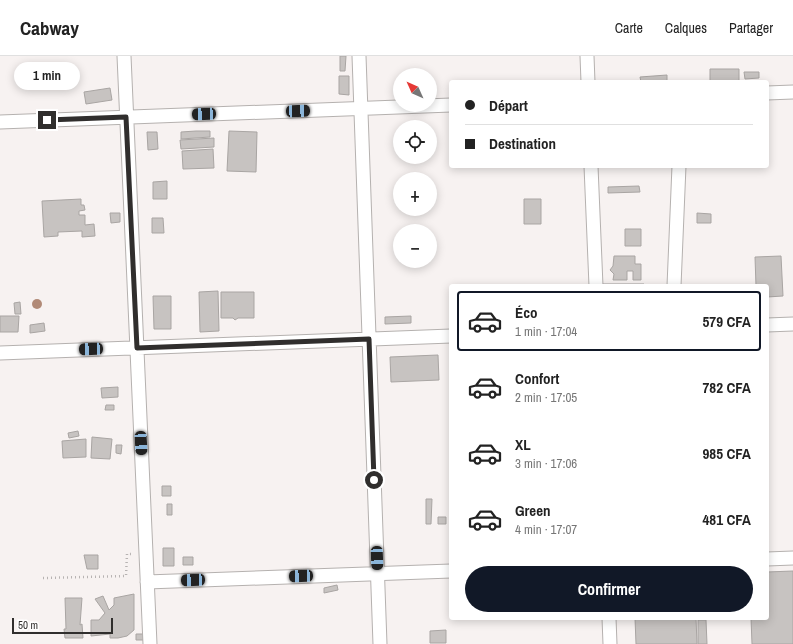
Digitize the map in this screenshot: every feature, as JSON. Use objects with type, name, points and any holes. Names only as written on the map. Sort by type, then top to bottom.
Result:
[{"type":"street","points":[[124,56],[150,644]]},
{"type":"street","points":[[359,56],[380,644]]},
{"type":"street","points":[[587,56],[588,80]]},
{"type":"street","points":[[769,93],[793,92]]},
{"type":"street","points":[[0,122],[449,105]]},
{"type":"street","points":[[591,168],[596,284]]},
{"type":"street","points":[[674,284],[679,168]]},
{"type":"street","points":[[769,325],[793,324]]},
{"type":"street","points":[[0,353],[449,336]]},
{"type":"street","points":[[769,559],[793,558]]},
{"type":"street","points":[[147,582],[449,571]]},
{"type":"street","points":[[609,620],[610,644]]},
{"type":"path","points":[[43,578],[126,576],[127,554],[146,555]]},
{"type":"building","points":[[340,56],[346,56],[345,71],[340,71]]},
{"type":"building","points":[[710,69],[739,69],[739,80],[710,80]]},
{"type":"building","points":[[744,72],[759,72],[759,78],[745,79]]},
{"type":"building","points":[[667,75],[667,80],[641,80],[640,77]]},
{"type":"building","points":[[339,76],[349,76],[349,95],[339,94]]},
{"type":"building","points":[[110,88],[112,100],[86,104],[84,92]]},
{"type":"building","points":[[210,131],[210,137],[181,139],[181,132]]},
{"type":"building","points":[[229,131],[257,132],[256,172],[227,171]]},
{"type":"building","points":[[147,132],[157,132],[158,149],[148,150]]},
{"type":"building","points":[[214,138],[214,147],[181,149],[180,140]]},
{"type":"building","points":[[213,149],[214,168],[183,169],[182,151]]},
{"type":"building","points":[[167,181],[167,199],[153,199],[153,182]]},
{"type":"building","points":[[639,186],[640,192],[608,193],[608,187]]},
{"type":"building","points":[[81,199],[81,205],[84,205],[85,210],[79,211],[79,215],[85,215],[85,225],[94,224],[95,236],[82,237],[82,231],[58,232],[58,236],[44,237],[42,201]]},
{"type":"building","points":[[524,199],[541,199],[541,224],[524,224]]},
{"type":"building","points":[[110,213],[120,213],[120,222],[111,223]]},
{"type":"building","points":[[697,213],[711,214],[711,223],[697,223]]},
{"type":"building","points":[[152,218],[163,218],[164,233],[152,233]]},
{"type":"building","points":[[625,229],[641,229],[641,246],[625,246]]},
{"type":"building","points":[[614,256],[635,256],[635,264],[641,264],[641,280],[633,280],[633,271],[627,271],[627,280],[613,280],[614,274],[610,270],[613,266]]},
{"type":"building","points":[[781,256],[783,296],[769,297],[769,284],[756,284],[755,257]]},
{"type":"building","points":[[218,291],[219,331],[200,332],[199,292]]},
{"type":"building","points":[[221,292],[254,292],[254,318],[238,318],[235,320],[233,318],[221,318]]},
{"type":"building","points":[[153,296],[171,296],[171,329],[154,329]]},
{"type":"building","points":[[20,302],[21,314],[15,314],[14,303]]},
{"type":"building","points":[[0,316],[19,316],[18,332],[0,332]]},
{"type":"building","points":[[411,316],[411,323],[385,324],[385,317]]},
{"type":"building","points":[[44,323],[45,331],[30,333],[30,325]]},
{"type":"building","points":[[438,355],[439,380],[391,382],[390,357]]},
{"type":"building","points":[[118,387],[118,397],[102,398],[101,388]]},
{"type":"building","points":[[106,405],[114,405],[114,410],[105,410]]},
{"type":"building","points":[[78,431],[79,436],[69,438],[68,433]]},
{"type":"building","points":[[92,437],[112,439],[110,459],[91,458]]},
{"type":"building","points":[[86,439],[86,457],[63,458],[62,441]]},
{"type":"building","points":[[116,445],[122,445],[121,454],[116,453]]},
{"type":"building","points":[[162,486],[171,486],[171,496],[162,496]]},
{"type":"building","points":[[426,499],[432,499],[431,524],[426,524]]},
{"type":"building","points":[[167,504],[172,504],[172,515],[167,515]]},
{"type":"building","points":[[438,517],[446,517],[446,524],[438,524]]},
{"type":"building","points":[[163,548],[174,548],[174,566],[163,566]]},
{"type":"building","points":[[84,555],[98,555],[98,569],[87,569]]},
{"type":"building","points":[[183,557],[193,557],[193,565],[183,565]]},
{"type":"building","points":[[793,571],[793,644],[752,644],[751,620],[769,620],[769,572]]},
{"type":"building","points":[[337,585],[338,590],[324,593],[324,588]]},
{"type":"building","points":[[134,594],[134,630],[127,636],[118,638],[110,638],[110,634],[91,636],[91,620],[99,620],[105,613],[95,599],[103,596],[109,610],[114,605],[114,598]]},
{"type":"building","points":[[65,598],[82,598],[80,625],[82,624],[83,638],[65,638]]},
{"type":"building","points":[[635,620],[696,620],[697,644],[636,644]]},
{"type":"building","points":[[698,620],[706,620],[707,644],[698,644]]},
{"type":"building","points":[[446,630],[446,643],[430,643],[430,631]]},
{"type":"building","points":[[136,634],[144,634],[144,640],[136,640]]},
{"type":"route","points":[[47,120],[126,117],[137,348],[369,339],[374,480]]}]
